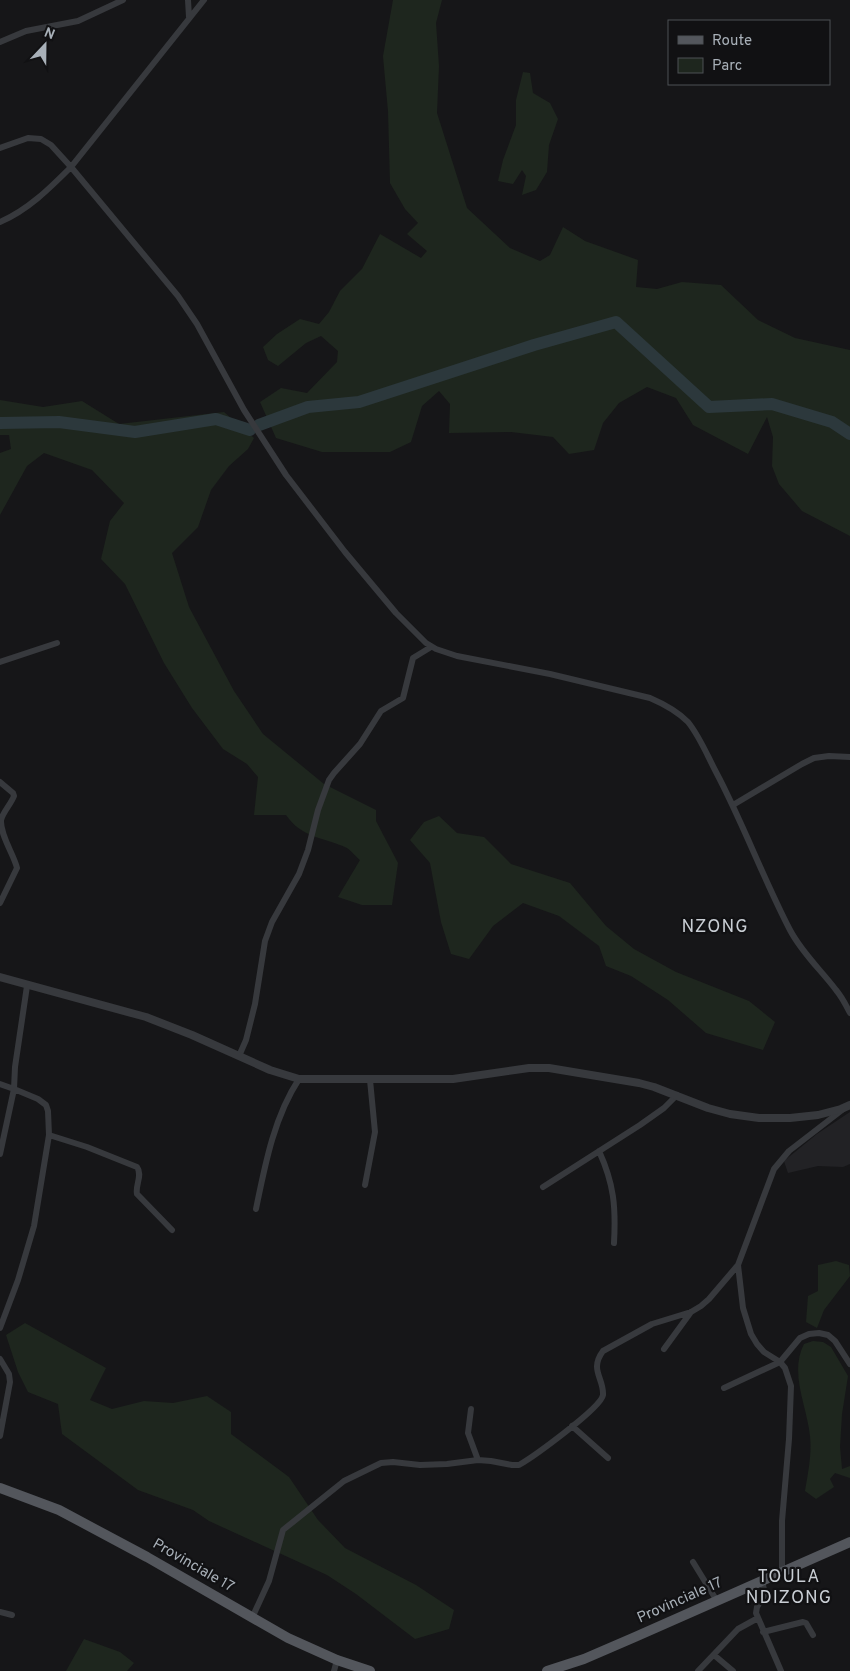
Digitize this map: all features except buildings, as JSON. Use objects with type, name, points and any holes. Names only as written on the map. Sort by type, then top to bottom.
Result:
[{"type":"main road","name":"Provinciale 17","points":[[0,1488],[59,1510],[95,1528],[336,1666],[370,1671]]},
{"type":"main road","name":"Provinciale 17","points":[[547,1671],[635,1637],[850,1542]]},
{"type":"street","points":[[0,42],[26,31],[78,21],[123,0]]},
{"type":"street","points":[[188,0],[190,17]]},
{"type":"street","points":[[0,222],[30,204],[49,189],[71,167],[204,0]]},
{"type":"street","points":[[0,148],[28,138],[41,139],[51,145],[71,167],[178,296],[197,324],[248,416],[292,482],[345,552],[396,613],[412,631],[431,647],[457,656],[592,684],[663,703],[687,721],[697,735],[733,805],[748,842],[790,931],[812,962],[838,992],[850,1013]]},
{"type":"street","points":[[0,662],[57,643]]},
{"type":"street","points":[[239,1056],[246,1040],[255,1004],[265,941],[272,922],[299,874],[329,780],[360,744],[380,711],[387,706],[399,702],[403,698],[413,658],[431,647]]},
{"type":"street","points":[[733,805],[814,758],[829,756],[850,757]]},
{"type":"street","points":[[0,782],[14,796],[2,816],[0,824],[7,848],[17,868],[0,903]]},
{"type":"street","points":[[0,977],[27,986],[146,1017],[192,1035],[270,1070],[299,1079],[453,1079],[529,1068],[549,1068],[639,1084],[677,1095],[708,1108],[730,1114],[759,1118],[790,1118],[818,1115],[849,1104]]},
{"type":"street","points":[[0,1154],[14,1089],[27,986]]},
{"type":"street","points":[[256,1209],[267,1162],[283,1111],[290,1092],[299,1079]]},
{"type":"street","points":[[364,1185],[375,1132],[370,1080]]},
{"type":"street","points":[[0,1084],[38,1099],[46,1105],[49,1135],[32,1234],[15,1290],[0,1328]]},
{"type":"street","points":[[543,1187],[640,1125],[664,1108],[677,1095]]},
{"type":"street","points":[[664,1349],[691,1312],[709,1299],[738,1265],[774,1169],[789,1151],[841,1113],[849,1104]]},
{"type":"street","points":[[49,1135],[87,1147],[137,1167],[140,1174],[136,1189],[137,1194],[172,1230]]},
{"type":"street","points":[[599,1151],[611,1183],[616,1214],[614,1243]]},
{"type":"street","points":[[738,1265],[743,1308],[751,1334],[764,1352],[780,1362],[785,1368],[791,1386],[782,1521],[782,1572]]},
{"type":"street","points":[[252,1618],[269,1581],[283,1530],[344,1480],[381,1462],[447,1464],[478,1460],[519,1465],[588,1415],[600,1403],[603,1396],[597,1364],[603,1350],[652,1324],[691,1312]]},
{"type":"street","points":[[724,1388],[780,1362],[800,1338],[809,1334],[819,1333],[828,1335],[835,1341],[850,1362]]},
{"type":"street","points":[[0,1359],[9,1374],[10,1382],[0,1436]]},
{"type":"street","points":[[471,1410],[468,1433],[478,1460]]},
{"type":"street","points":[[572,1426],[608,1458]]},
{"type":"street","points":[[693,1562],[717,1601]]},
{"type":"street","points":[[762,1582],[765,1594],[756,1613],[781,1671]]},
{"type":"street","points":[[0,1612],[12,1615]]},
{"type":"street","points":[[698,1671],[738,1629],[758,1618]]},
{"type":"street","points":[[764,1632],[803,1622],[806,1623],[813,1635]]},
{"type":"street","points":[[714,1655],[733,1671]]},
{"type":"shaded area","points":[[850,1112],[850,1164],[843,1167],[818,1166],[788,1173],[784,1161],[817,1134]]},
{"type":"green space","points":[[393,0],[442,0],[436,23],[439,66],[437,113],[467,208],[510,248],[540,261],[550,255],[563,227],[585,241],[638,260],[636,287],[657,289],[682,282],[721,285],[758,320],[795,338],[850,350],[850,536],[802,511],[779,484],[772,466],[773,437],[767,417],[748,454],[693,425],[676,398],[647,387],[619,403],[603,423],[594,450],[569,454],[553,437],[511,432],[449,433],[450,404],[439,391],[422,406],[411,442],[390,452],[322,452],[276,438],[260,402],[281,388],[307,393],[337,362],[338,351],[321,336],[306,343],[278,366],[268,360],[263,347],[277,334],[300,319],[319,324],[329,312],[340,291],[362,269],[380,234],[421,258],[427,251],[407,234],[418,223],[405,209],[390,183],[388,111],[383,56]]},
{"type":"green space","points":[[523,72],[530,73],[533,93],[550,103],[558,119],[549,145],[547,172],[536,190],[522,195],[526,176],[522,170],[513,184],[498,181],[503,160],[516,125],[516,100]]},
{"type":"green space","points":[[0,400],[43,407],[82,401],[119,424],[224,412],[254,438],[248,449],[229,466],[211,490],[198,527],[172,553],[189,607],[234,691],[263,734],[324,784],[376,810],[376,821],[398,863],[392,905],[362,905],[338,897],[360,860],[347,848],[306,833],[292,823],[286,815],[254,815],[258,777],[247,764],[223,749],[192,708],[164,663],[125,584],[101,559],[110,521],[124,503],[92,470],[44,453],[27,466],[0,515],[0,453],[11,449],[9,435],[0,435]]},
{"type":"green space","points":[[439,816],[457,833],[484,837],[511,864],[570,883],[606,926],[634,949],[676,972],[749,1001],[775,1022],[763,1050],[706,1033],[668,1000],[631,976],[606,966],[599,946],[559,916],[523,903],[493,926],[469,959],[451,954],[441,922],[430,863],[410,840],[424,822]]},
{"type":"green space","points":[[836,1261],[849,1265],[850,1276],[824,1310],[817,1328],[806,1322],[808,1296],[818,1291],[818,1265]]},
{"type":"green space","points":[[25,1323],[106,1368],[90,1400],[112,1409],[144,1401],[173,1403],[207,1396],[231,1412],[231,1434],[289,1477],[318,1520],[345,1548],[416,1585],[454,1610],[449,1629],[415,1639],[356,1594],[327,1575],[209,1521],[193,1510],[138,1490],[62,1434],[58,1404],[28,1392],[18,1372],[6,1335]]},
{"type":"green space","points":[[813,1341],[823,1342],[831,1347],[848,1376],[842,1414],[840,1447],[842,1469],[850,1466],[850,1478],[835,1473],[830,1479],[834,1487],[816,1499],[805,1491],[810,1443],[800,1390],[798,1366],[804,1344]]},
{"type":"green space","points":[[84,1639],[120,1652],[134,1663],[127,1671],[66,1671]]},
{"type":"waterway","points":[[259,425],[308,407],[359,402],[534,345],[616,322],[709,407],[772,404],[832,422],[850,434]]},
{"type":"waterway","points":[[0,423],[59,422],[135,432],[216,419],[250,430]]},
{"type":"district","name":"NZONG","points":[[715,927]]},
{"type":"district","name":"TOULA NDIZONG","points":[[789,1587]]}]
